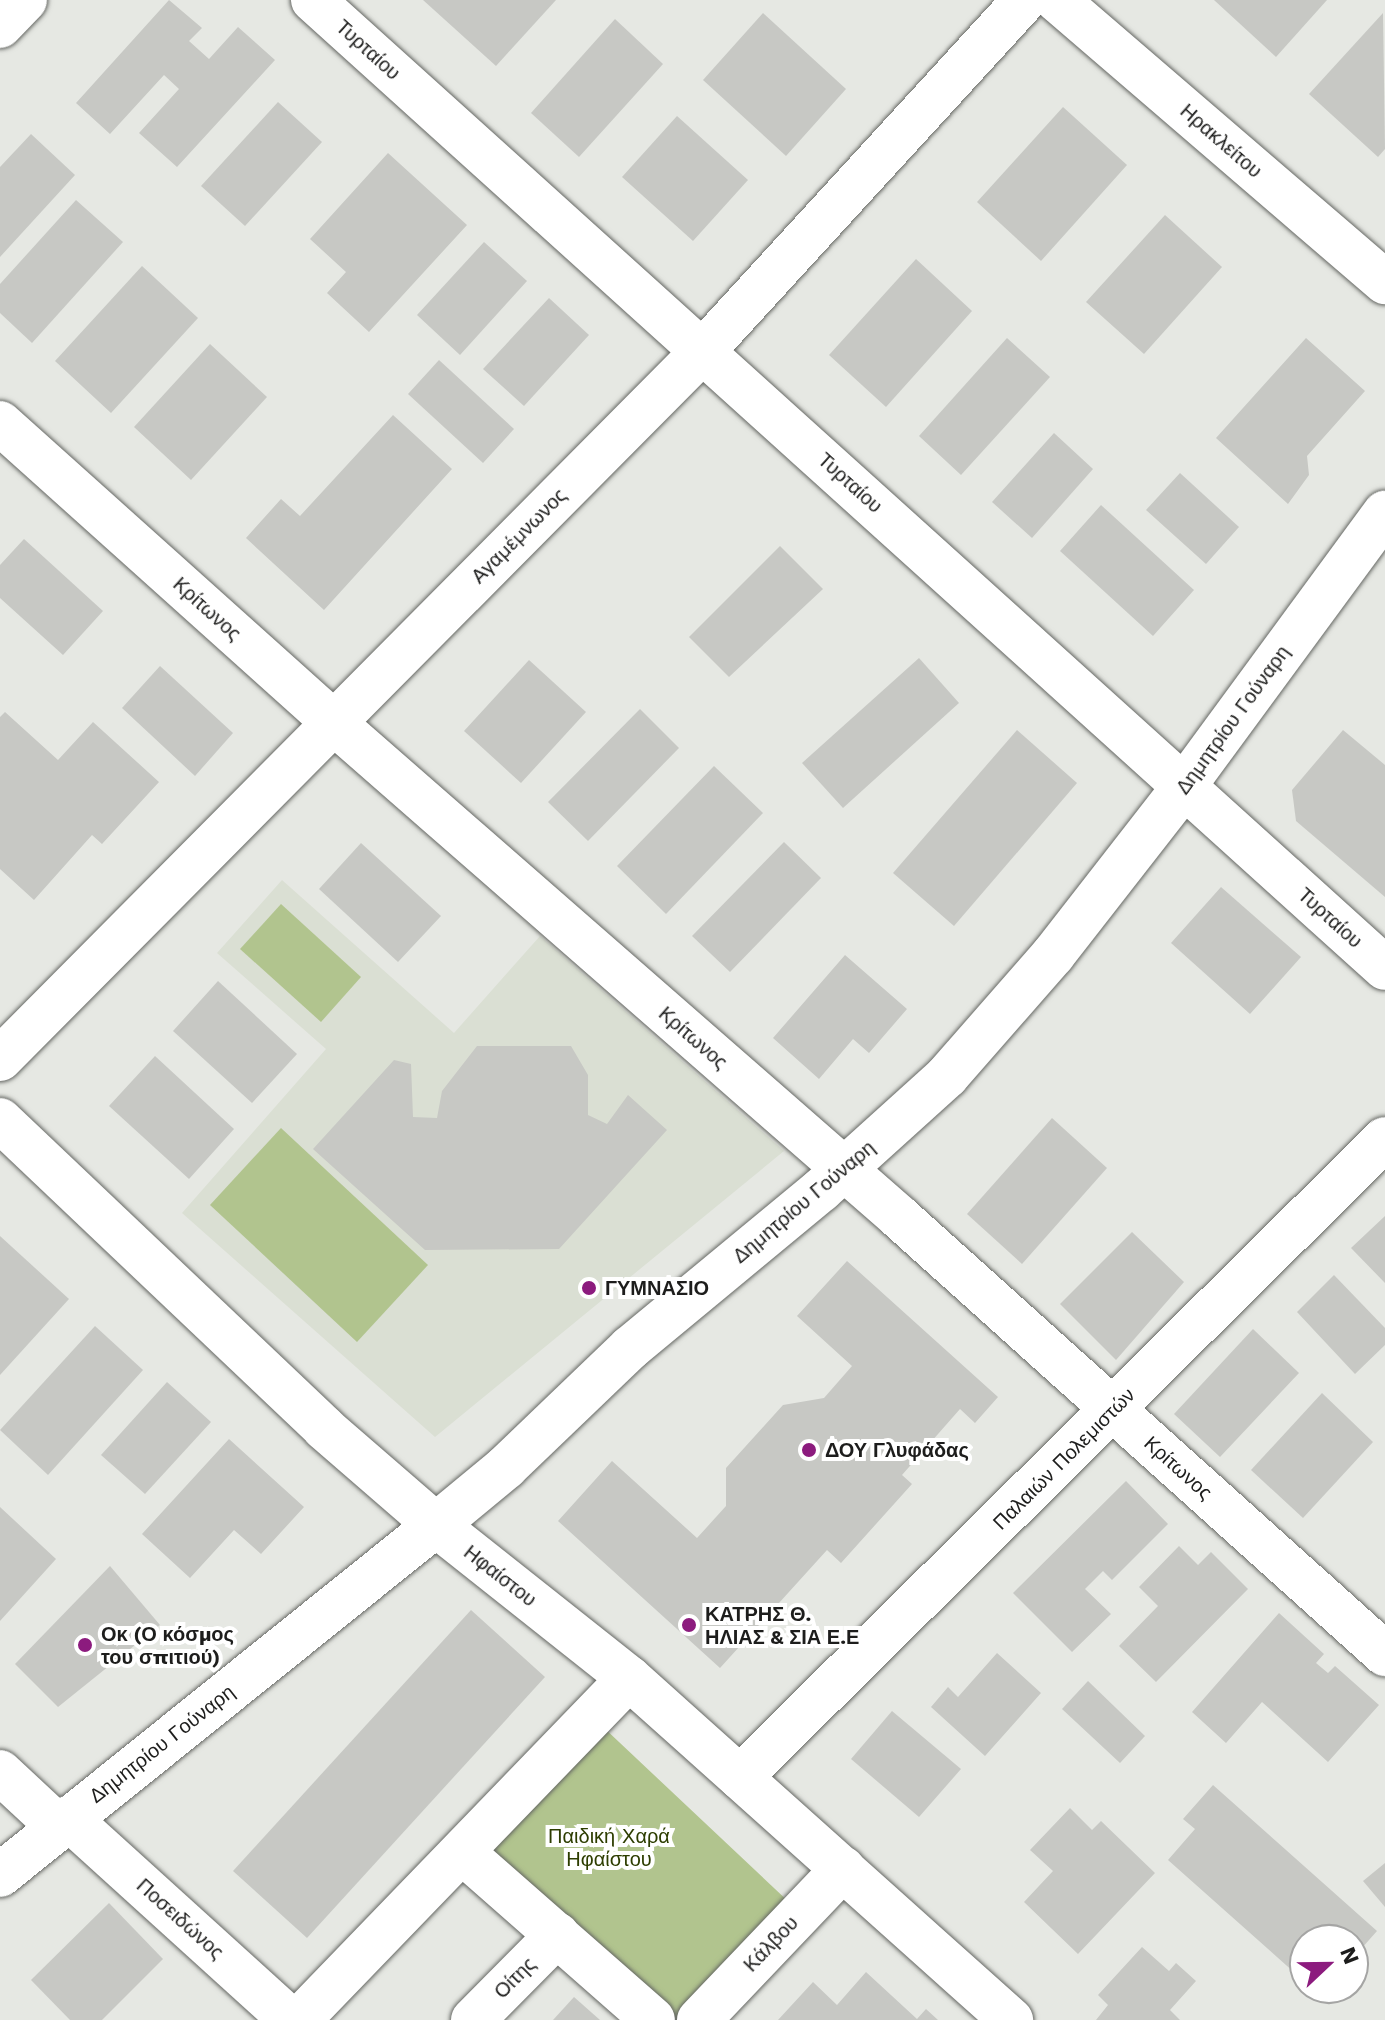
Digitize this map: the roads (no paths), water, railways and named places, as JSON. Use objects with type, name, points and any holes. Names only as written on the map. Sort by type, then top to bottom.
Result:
[{"type":"street","points":[[0,26],[25,0]]},
{"type":"street","name":"Τυρταίου","points":[[313,0],[1385,968]]},
{"type":"street","name":"Αγαμέμνωνος","points":[[0,1059],[703,351],[1025,0]]},
{"type":"street","name":"Ηρακλείτου","points":[[1057,0],[1385,282]]},
{"type":"street","name":"Κρίτωνος","points":[[0,423],[334,723],[844,1170],[1113,1411],[1381,1642]]},
{"type":"street","name":"Δημητρίου Γούναρη","points":[[0,1875],[506,1467],[630,1348],[844,1170],[947,1076],[1053,955],[1385,513]]},
{"type":"street","name":"Ηφαίστου","points":[[0,1120],[324,1428],[436,1525],[629,1678],[1011,2020]]},
{"type":"street","name":"Παλαιών Πολεμιστών","points":[[740,1777],[1385,1139]]},
{"type":"street","points":[[299,2020],[629,1678]]},
{"type":"street","name":"Ποσειδώνος","points":[[0,1772],[64,1822],[291,2020]]},
{"type":"street","points":[[462,1852],[653,2020]]},
{"type":"street","name":"Κάλβου","points":[[699,2020],[843,1869]]},
{"type":"street","name":"Οίτης","points":[[473,2020],[557,1935]]},
{"type":"place","name":"ΓΥΜΝΑΣΙΟ","points":[[589,1288]]},
{"type":"place","name":"ΔΟΥ Γλυφάδας","points":[[809,1450]]},
{"type":"place","name":"ΚΑΤΡΗΣ Θ. ΗΛΙΑΣ & ΣΙΑ Ε.Ε","points":[[689,1625]]},
{"type":"place","name":"Οκ (Ο κόσμος του σπιτιού)","points":[[85,1645]]},
{"type":"park label","name":"Παιδική Χαρά Ηφαίστου","points":[[609,1848]]}]
